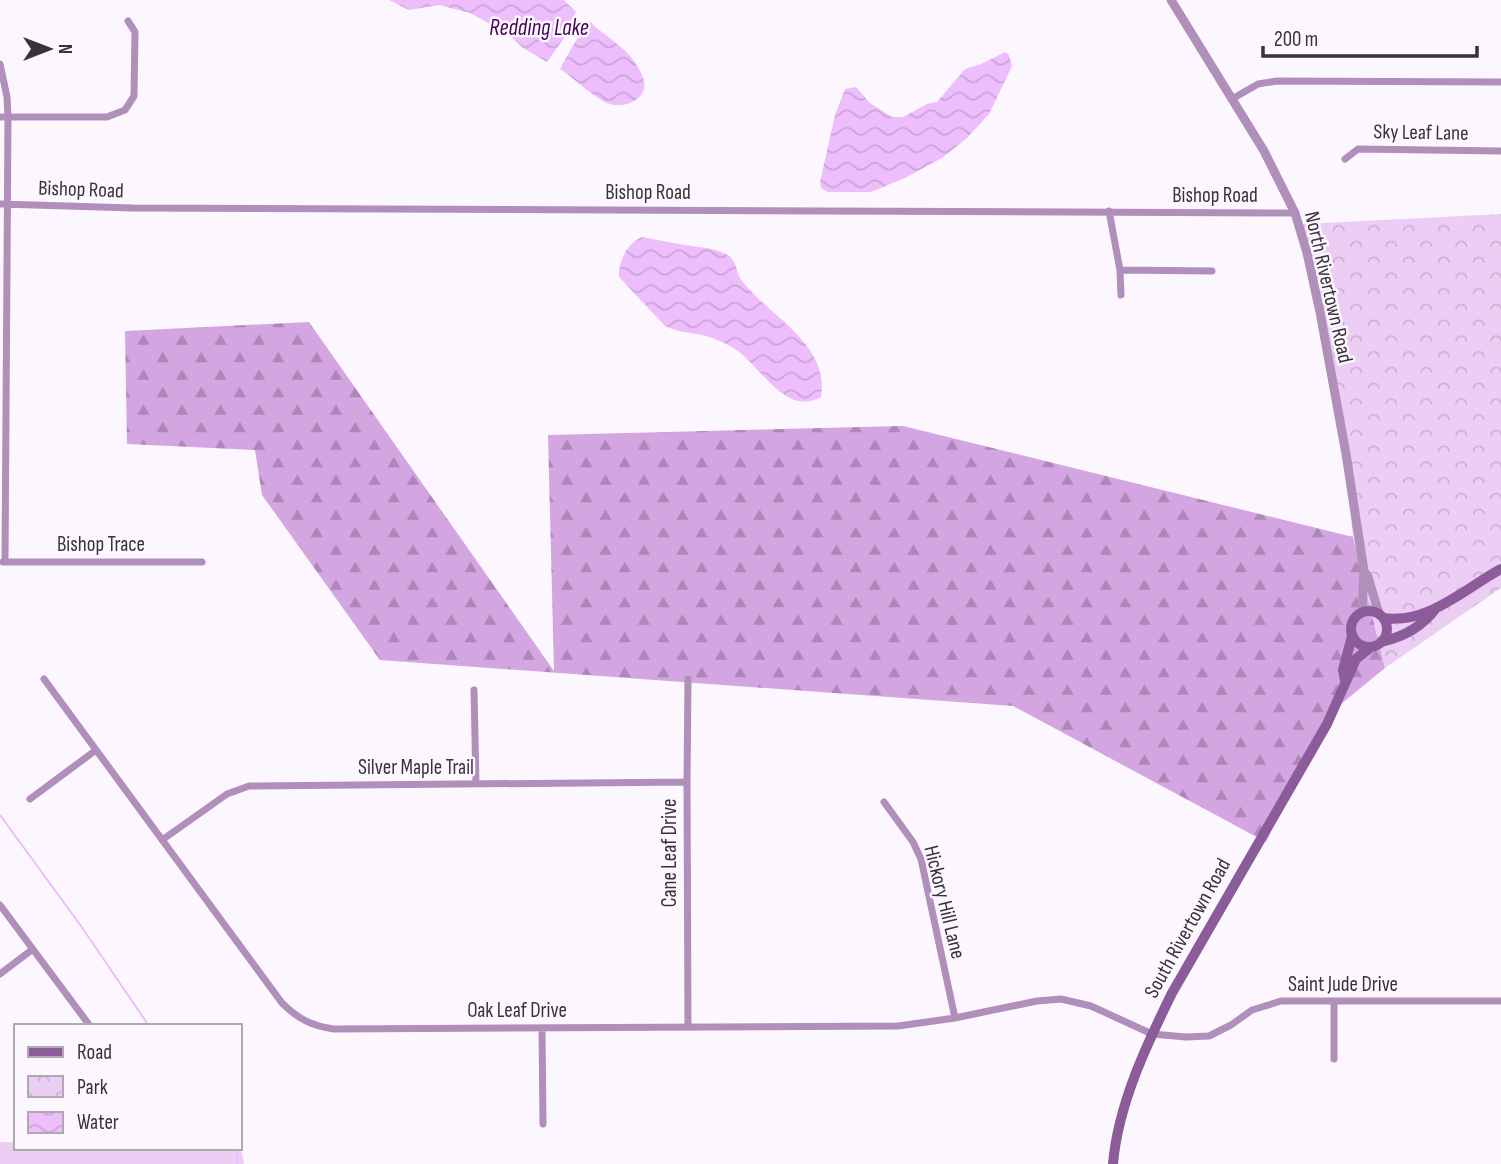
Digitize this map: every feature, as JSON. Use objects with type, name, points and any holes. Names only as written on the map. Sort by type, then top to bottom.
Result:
[{"type":"main road","points":[[1345,680],[1343,670],[1352,635],[1351,624],[1362,612],[1407,618],[1436,608],[1501,569]]},
{"type":"main road","points":[[1345,680],[1350,675],[1356,659],[1371,647],[1403,635],[1426,621],[1436,608]]},
{"type":"main road","points":[[1381,616],[1387,628],[1381,642]]},
{"type":"main road","points":[[1352,635],[1359,645],[1371,647]]},
{"type":"main road","name":"South Rivertown Road","points":[[1113,1164],[1120,1126],[1152,1034],[1219,909],[1327,724],[1345,680]]},
{"type":"street","name":"North Rivertown Road","points":[[1171,0],[1264,151],[1295,213],[1320,312],[1346,454],[1364,571],[1362,612]]},
{"type":"street","points":[[4,117],[107,117],[125,110],[134,96],[135,32],[128,21]]},
{"type":"street","points":[[0,64],[7,97],[4,117],[3,204],[2,562]]},
{"type":"street","points":[[1232,99],[1258,84],[1277,81],[1501,82]]},
{"type":"street","name":"Sky Leaf Lane","points":[[1345,159],[1358,149],[1501,150]]},
{"type":"street","name":"Bishop Road","points":[[3,204],[133,208],[1295,213]]},
{"type":"street","points":[[1109,211],[1120,270],[1121,295]]},
{"type":"street","points":[[1120,270],[1212,271]]},
{"type":"street","name":"Bishop Trace","points":[[2,562],[202,562]]},
{"type":"street","name":"North Rivertown Road","points":[[1364,571],[1381,616]]},
{"type":"street","name":"Oak Leaf Drive","points":[[44,679],[282,1003],[306,1022],[334,1029],[898,1026],[1061,999],[1091,1006],[1152,1034]]},
{"type":"street","name":"Cane Leaf Drive","points":[[688,679],[688,1027]]},
{"type":"street","points":[[474,690],[475,783]]},
{"type":"street","points":[[30,799],[96,750]]},
{"type":"street","name":"Silver Maple Trail","points":[[163,840],[227,794],[250,786],[687,782]]},
{"type":"street","name":"Hickory Hill Lane","points":[[884,802],[913,842],[921,859],[955,1018]]},
{"type":"street","points":[[0,905],[89,1024]]},
{"type":"street","points":[[0,974],[33,949]]},
{"type":"street","name":"Saint Jude Drive","points":[[1152,1034],[1209,1036],[1231,1026],[1252,1010],[1281,1001],[1501,1001]]},
{"type":"street","points":[[1334,1001],[1334,1059]]},
{"type":"street","points":[[542,1028],[543,1124]]},
{"type":"green space","points":[[1501,214],[1501,588],[1385,668],[1353,537],[1336,381],[1303,224]]},
{"type":"green space","points":[[309,322],[554,671],[548,435],[903,426],[1353,537],[1385,668],[1325,717],[1266,842],[1013,706],[380,660],[262,495],[255,450],[127,444],[125,331]]},
{"type":"green space","points":[[0,1142],[14,1142],[14,1150],[241,1150],[244,1164],[0,1164]]},
{"type":"water","name":"Redding Lake","points":[[389,0],[564,0],[576,12],[564,38],[547,62],[523,48],[508,34],[470,13],[439,5],[409,10]]},
{"type":"water","name":"Redding Lake","points":[[589,21],[634,61],[643,79],[644,87],[639,98],[622,105],[604,102],[560,69]]},
{"type":"water","points":[[1005,52],[1009,55],[1012,66],[989,114],[967,138],[942,158],[871,192],[828,192],[821,188],[820,182],[835,115],[845,89],[856,87],[870,103],[892,117],[903,117],[927,104],[937,102],[965,69]]},
{"type":"water","points":[[642,237],[709,249],[730,256],[742,281],[807,346],[821,378],[821,397],[808,401],[795,400],[772,385],[732,347],[710,337],[665,326],[619,277],[624,254]]},
{"type":"waterway","points":[[0,815],[81,926],[148,1024]]},
{"type":"waterway","points":[[237,1150],[237,1164]]}]
